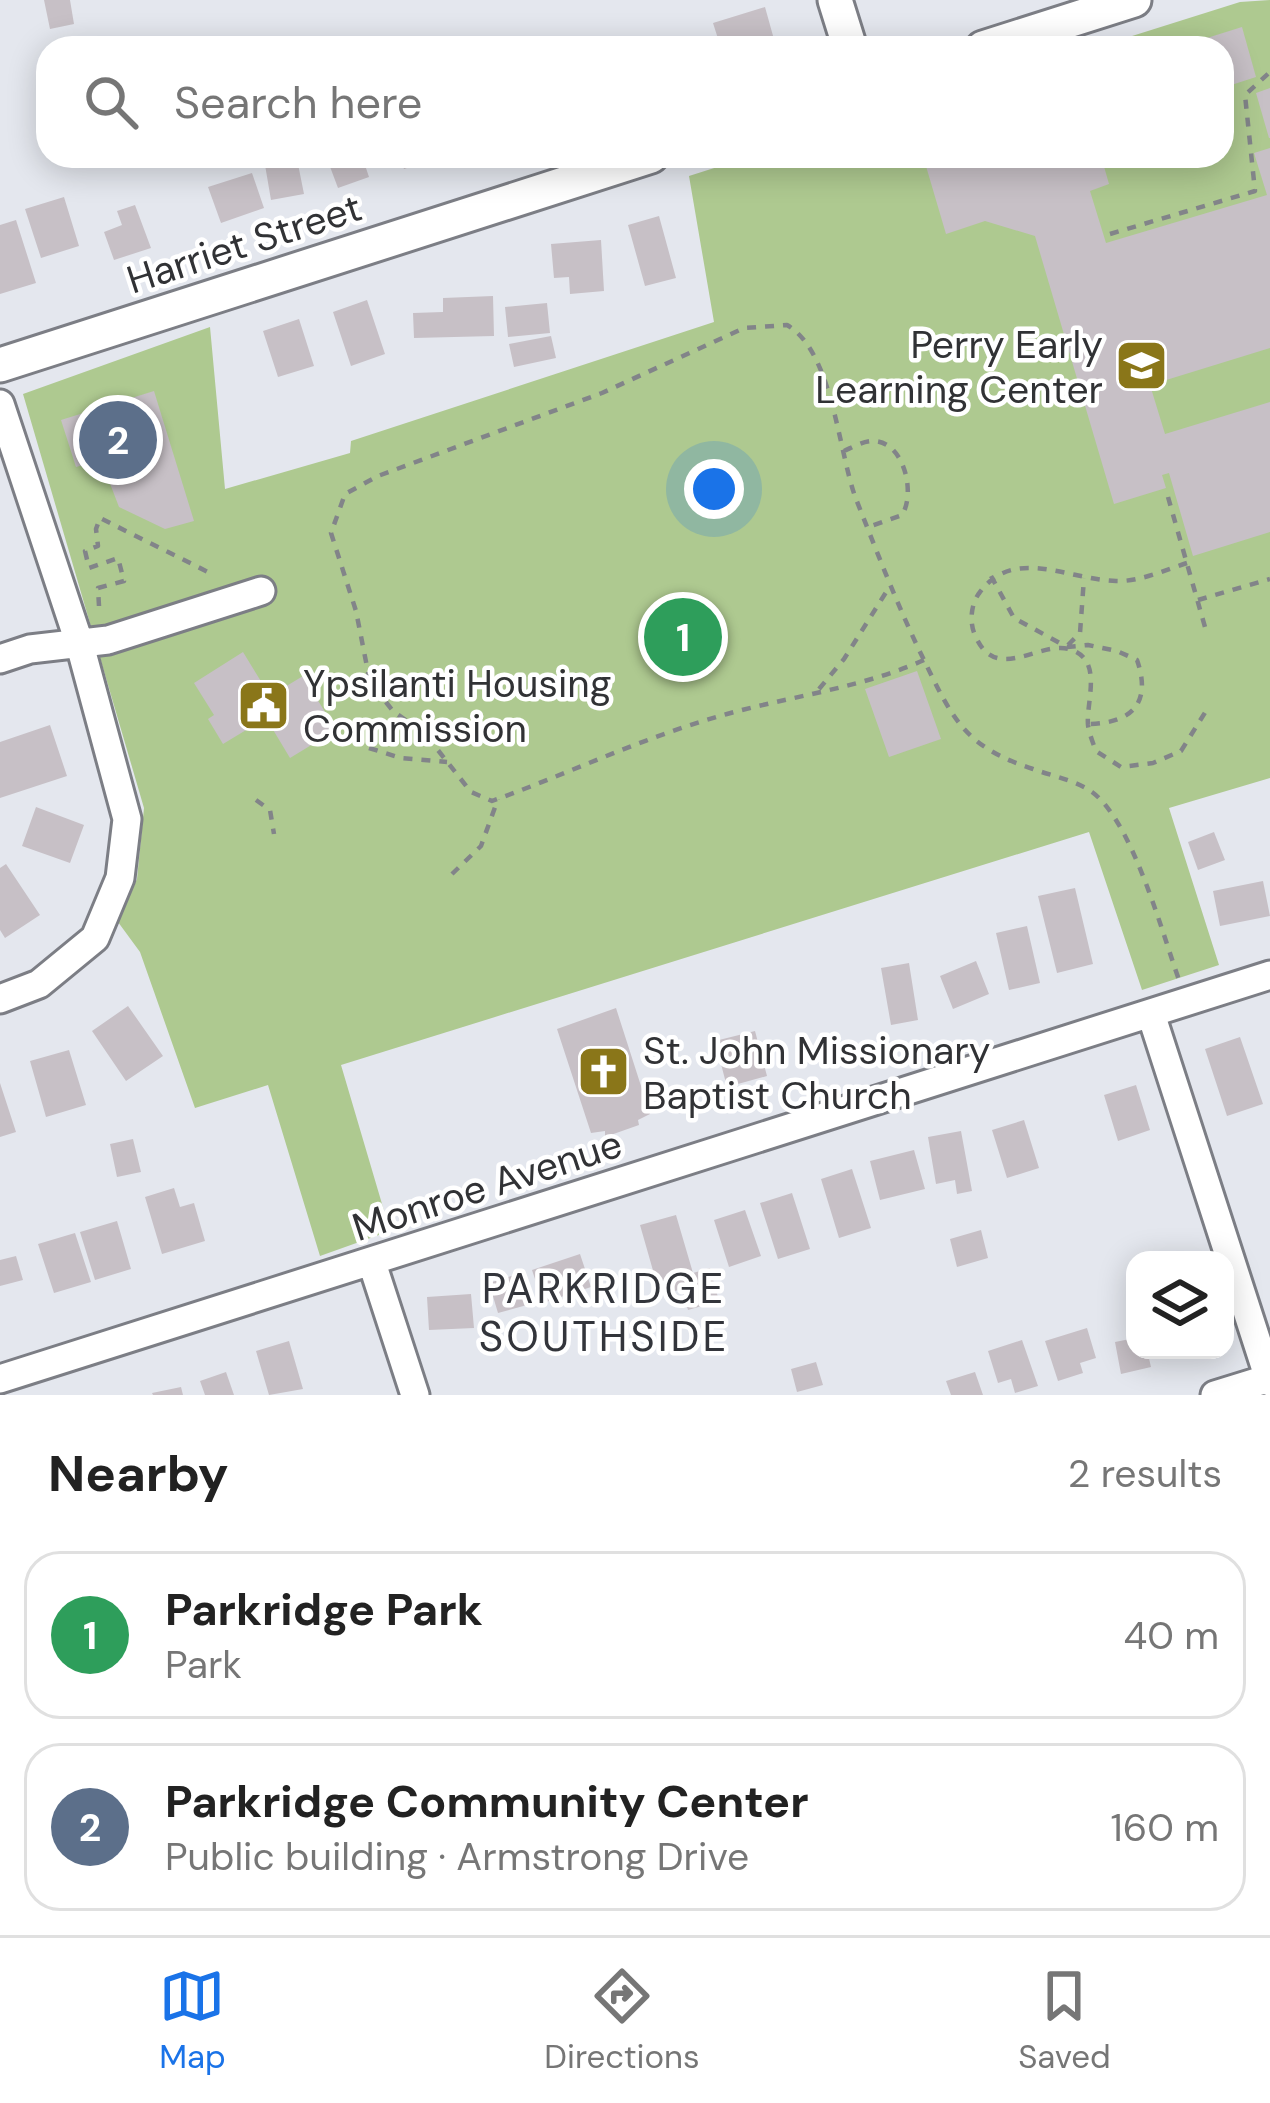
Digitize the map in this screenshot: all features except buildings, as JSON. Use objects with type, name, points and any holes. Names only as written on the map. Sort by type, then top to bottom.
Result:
[{"type":"street","points":[[836,0],[846,36]]},
{"type":"street","points":[[1021,36],[1134,0]]},
{"type":"street","name":"Harriet Street","points":[[0,365],[614,168]]},
{"type":"street","points":[[0,404],[80,645],[127,819],[120,878],[95,938],[39,984],[0,999]]},
{"type":"street","points":[[0,659],[30,649],[108,640],[261,591]]},
{"type":"street","name":"Monroe Avenue","points":[[0,1379],[1270,975]]},
{"type":"street","points":[[1151,1014],[1270,1379],[1215,1395]]},
{"type":"street","points":[[372,1263],[415,1395]]},
{"type":"path","points":[[1110,234],[1256,191],[1245,95],[1270,72]]},
{"type":"path","points":[[924,660],[897,672],[662,735],[492,802],[471,792],[426,735],[392,711],[364,667],[356,611],[331,533],[336,511],[346,494],[378,476],[530,422],[669,365],[732,332],[773,323],[799,332],[810,346],[854,494],[890,586],[924,660],[969,738],[989,753],[1094,793],[1115,816],[1187,1003]]},
{"type":"path","points":[[844,451],[870,440],[886,443],[898,455],[910,491],[902,514],[868,527]]},
{"type":"path","points":[[1168,497],[1205,627]]},
{"type":"path","points":[[98,607],[98,589],[124,581],[118,558],[89,568],[85,551],[98,546],[100,518],[208,572]]},
{"type":"path","points":[[1088,724],[1114,723],[1133,712],[1142,691],[1136,660],[1117,650],[1088,645],[1011,660],[991,656],[975,636],[974,599],[991,576],[1018,567],[1120,582],[1187,563]]},
{"type":"path","points":[[991,576],[1013,618],[1080,653],[1089,668],[1088,724],[1096,752],[1121,767],[1153,763],[1181,751],[1206,711]]},
{"type":"path","points":[[1067,647],[1080,632],[1084,578]]},
{"type":"path","points":[[1198,600],[1270,578]]},
{"type":"path","points":[[817,692],[890,586]]},
{"type":"path","points":[[657,725],[662,735]]},
{"type":"path","points":[[369,748],[401,758],[446,762]]},
{"type":"path","points":[[452,874],[481,845],[498,799]]},
{"type":"path","points":[[256,800],[270,810],[274,834]]},
{"type":"green space","points":[[1270,0],[1270,778],[1169,808],[1219,965],[1142,990],[1089,832],[341,1065],[390,1231],[320,1256],[268,1085],[195,1108],[140,952],[118,922],[137,879],[144,808],[23,394],[210,327],[225,489],[350,453],[351,441],[714,322],[689,176],[714,168],[1234,168],[1234,36],[1132,36],[1240,2]]},
{"type":"place","name":"Perry Early Learning Center","points":[[1142,366]]},
{"type":"place","name":"Parkridge Community Center","points":[[118,440]]},
{"type":"place","name":"Parkridge Park","points":[[683,637]]},
{"type":"place","name":"Ypsilanti Housing Commission","points":[[264,705]]},
{"type":"place","name":"St. John Missionary Baptist Church","points":[[604,1072]]},
{"type":"district","name":"PARKRIDGE SOUTHSIDE","points":[[604,1312]]}]
